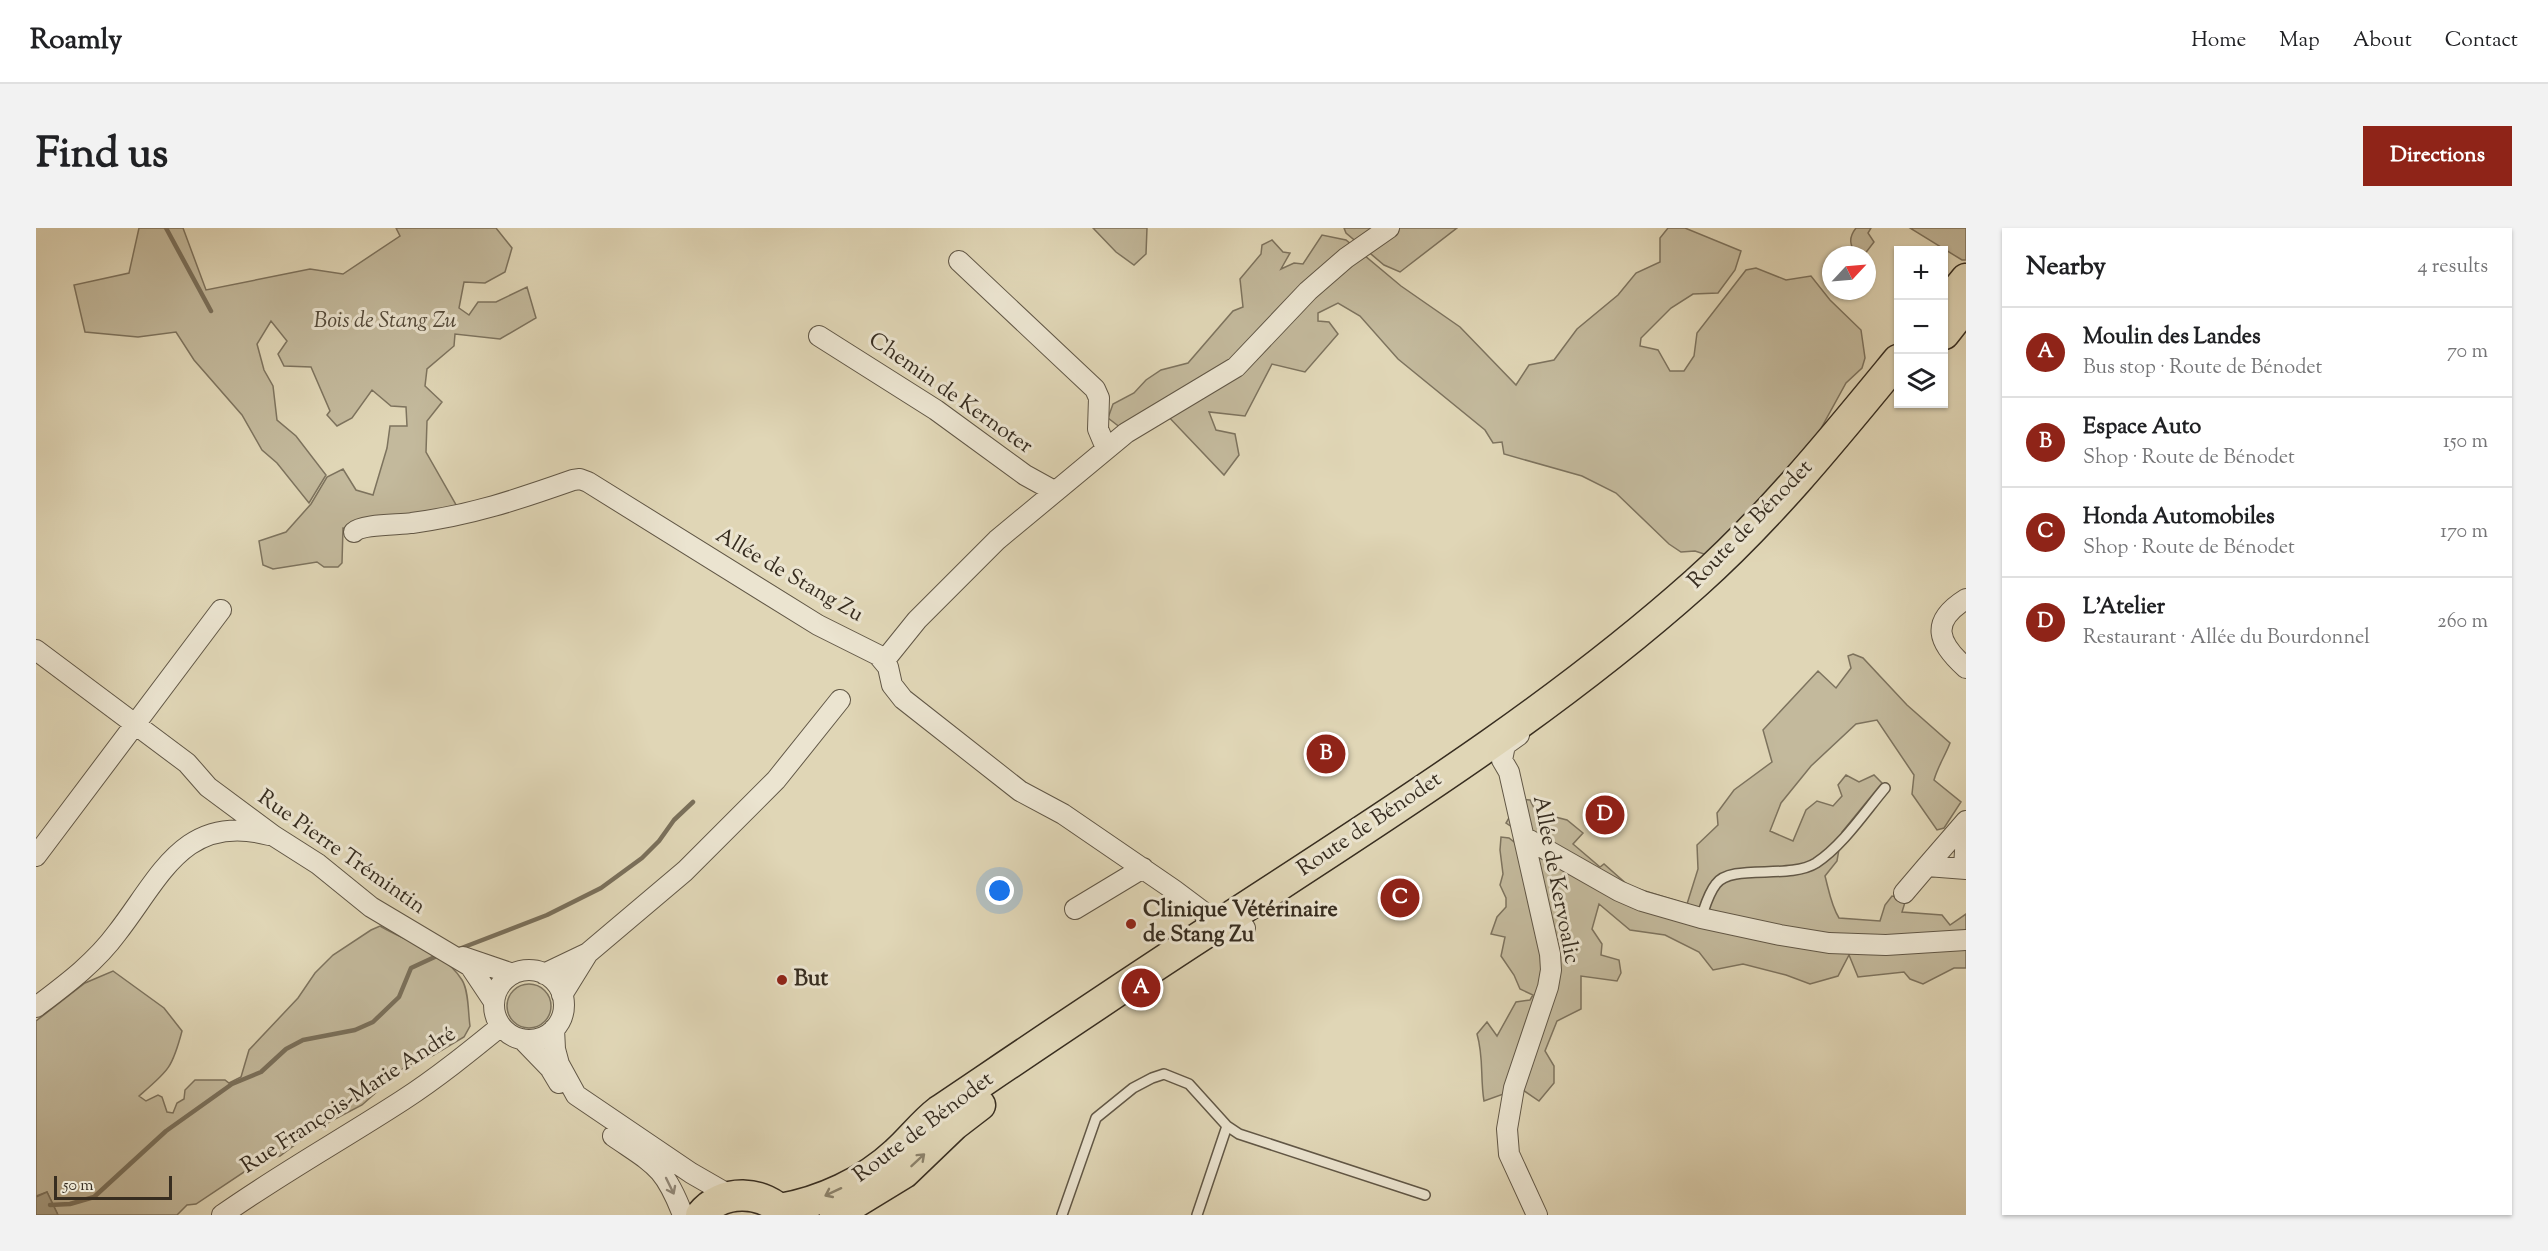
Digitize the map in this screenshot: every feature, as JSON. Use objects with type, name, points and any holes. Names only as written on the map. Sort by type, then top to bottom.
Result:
[{"type":"main road","points":[[1948,301],[1966,279]]},
{"type":"main road","points":[[1948,329],[1966,306]]},
{"type":"main road","name":"Route de Bénodet","points":[[835,1215],[894,1180],[977,1107],[1137,998],[1502,760],[1565,699],[1697,582],[1751,530],[1835,438],[1894,366]]},
{"type":"main road","name":"Route de Bénodet","points":[[783,1212],[834,1192],[881,1166],[939,1111],[1420,793],[1565,699],[1630,663],[1756,548],[1804,500],[1894,395]]},
{"type":"main road","points":[[701,1215],[717,1202],[731,1196],[757,1197],[783,1212]]},
{"type":"street","points":[[1245,928],[1228,932],[1215,927],[1195,905],[1143,868],[1063,814],[1020,791],[909,704],[892,686],[888,667],[884,661],[917,620],[950,585],[997,540],[1054,491],[1106,448],[1153,415],[1236,367],[1308,291],[1346,258],[1389,228]]},
{"type":"street","points":[[959,261],[1095,389],[1099,398],[1098,429],[1106,448]]},
{"type":"street","name":"Chemin de Kernoter","points":[[819,336],[936,410],[1025,475],[1054,491]]},
{"type":"street","name":"Allée de Stang Zu","points":[[354,532],[362,527],[410,523],[478,512],[580,479],[818,625],[869,649],[884,661]]},
{"type":"street","points":[[1966,599],[1946,617],[1941,634],[1950,653],[1966,668]]},
{"type":"street","points":[[36,856],[221,610]]},
{"type":"street","name":"Rue Pierre Trémintin","points":[[37,652],[187,763],[208,787],[274,836],[318,864],[371,907],[415,935],[450,952],[513,974]]},
{"type":"street","points":[[544,974],[588,953],[685,871],[776,780],[840,700]]},
{"type":"street","name":"Allée de Kervoalic","points":[[1502,760],[1509,772],[1551,970],[1548,987],[1514,1088],[1510,1104],[1507,1141],[1509,1154],[1537,1215]]},
{"type":"street","points":[[1904,893],[1966,821]]},
{"type":"street","points":[[36,1007],[80,973],[101,953],[160,873],[184,847],[207,835],[233,830],[255,831],[274,836]]},
{"type":"street","points":[[1927,866],[1965,868],[1966,834]]},
{"type":"street","points":[[1524,837],[1619,891],[1701,918],[1829,943],[1886,945],[1966,940]]},
{"type":"street","points":[[1075,909],[1143,868]]},
{"type":"street","points":[[1137,998],[1152,978],[1214,937],[1215,927]]},
{"type":"street","name":"Rue Pierre Trémintin","points":[[450,952],[477,972],[494,1002]]},
{"type":"street","points":[[562,995],[588,953]]},
{"type":"street","points":[[526,970],[544,974],[556,983],[562,995],[564,1009],[554,1029],[534,1040],[512,1036],[501,1026],[495,1012],[494,1002],[497,991],[513,974],[526,970]]},
{"type":"street","name":"Rue François-Marie André","points":[[222,1215],[294,1167],[403,1100],[442,1073],[501,1026]]},
{"type":"street","points":[[554,1029],[555,1049],[559,1064],[576,1095],[691,1173],[731,1196]]},
{"type":"street","points":[[522,1039],[550,1068],[565,1094],[587,1117],[656,1165],[669,1182],[683,1215]]},
{"type":"lane","points":[[1701,918],[1708,897],[1722,878],[1730,874],[1783,872],[1809,866],[1829,852],[1885,788]]},
{"type":"lane","points":[[1062,1215],[1096,1118],[1133,1088],[1164,1074],[1189,1084],[1227,1126],[1239,1134],[1425,1195]]},
{"type":"lane","points":[[1197,1215],[1227,1126]]},
{"type":"green space","name":"Bois de Stang Zu","points":[[139,228],[183,228],[206,290],[310,269],[343,274],[400,236],[396,228],[496,228],[512,248],[505,272],[485,283],[464,282],[459,308],[469,315],[478,302],[496,302],[527,287],[536,318],[500,339],[455,334],[454,346],[427,369],[425,386],[442,402],[427,421],[426,452],[459,510],[377,532],[343,528],[342,563],[338,567],[324,567],[317,562],[273,569],[263,565],[259,541],[286,532],[311,504],[327,477],[343,469],[356,490],[373,495],[387,448],[390,426],[407,426],[406,407],[391,406],[372,390],[352,418],[337,426],[327,415],[330,411],[311,367],[284,366],[278,354],[287,341],[271,321],[257,344],[264,370],[273,386],[277,420],[296,436],[326,475],[309,503],[277,463],[262,450],[242,415],[194,360],[176,332],[138,337],[85,332],[74,285],[129,273]]},
{"type":"green space","points":[[1093,228],[1147,228],[1146,254],[1134,265],[1116,252]]},
{"type":"green space","points":[[1344,228],[1457,228],[1400,272],[1384,265],[1346,233]]},
{"type":"green space","points":[[1668,228],[1685,228],[1741,251],[1735,270],[1718,293],[1693,294],[1671,308],[1641,338],[1640,346],[1658,350],[1670,371],[1684,371],[1694,356],[1697,333],[1746,270],[1756,268],[1786,280],[1811,276],[1822,290],[1822,300],[1830,300],[1861,330],[1865,358],[1862,368],[1846,383],[1802,463],[1713,557],[1695,551],[1681,552],[1669,544],[1616,493],[1582,476],[1504,454],[1502,442],[1493,443],[1485,430],[1398,359],[1360,316],[1338,303],[1318,313],[1318,321],[1329,322],[1338,334],[1305,372],[1272,364],[1245,416],[1209,412],[1216,430],[1235,434],[1239,455],[1224,475],[1165,413],[1121,428],[1108,418],[1113,404],[1134,393],[1146,380],[1161,370],[1188,363],[1233,311],[1243,307],[1240,279],[1261,254],[1262,245],[1272,240],[1283,252],[1290,253],[1281,269],[1294,263],[1303,264],[1322,235],[1346,240],[1401,286],[1460,327],[1516,385],[1529,365],[1554,360],[1577,329],[1618,295],[1636,273],[1660,262],[1660,238]]},
{"type":"green space","points":[[1856,228],[1871,228],[1868,233],[1874,242],[1871,246],[1852,246],[1852,235]]},
{"type":"green space","points":[[1910,228],[1966,228],[1966,260],[1948,251],[1948,246],[1939,246]]},
{"type":"green space","points":[[1853,654],[1863,658],[1907,705],[1950,743],[1934,780],[1961,802],[1944,828],[1937,830],[1912,794],[1914,775],[1877,720],[1856,724],[1811,766],[1781,803],[1770,831],[1793,841],[1806,810],[1817,801],[1833,806],[1842,796],[1838,785],[1846,775],[1859,782],[1874,775],[1882,783],[1842,832],[1837,861],[1825,876],[1836,913],[1839,918],[1880,921],[1885,905],[1892,896],[1906,899],[1902,912],[1942,915],[1950,925],[1966,914],[1966,968],[1954,968],[1923,984],[1910,979],[1904,972],[1858,977],[1849,955],[1838,976],[1810,984],[1743,964],[1713,970],[1699,952],[1665,935],[1630,930],[1599,904],[1592,929],[1602,944],[1601,955],[1619,960],[1621,973],[1617,981],[1581,976],[1581,1009],[1557,1021],[1545,1051],[1554,1066],[1554,1083],[1539,1101],[1520,1088],[1484,1101],[1477,1034],[1487,1022],[1497,1036],[1516,1002],[1530,1000],[1533,995],[1520,989],[1501,956],[1505,937],[1491,934],[1497,917],[1506,907],[1506,898],[1500,885],[1503,874],[1501,837],[1509,838],[1527,852],[1518,831],[1506,823],[1520,799],[1530,800],[1536,812],[1567,820],[1583,833],[1573,844],[1600,867],[1604,864],[1629,886],[1687,904],[1698,869],[1697,845],[1718,825],[1717,813],[1734,790],[1772,762],[1763,730],[1818,671],[1836,688],[1851,668],[1848,656]]},
{"type":"green space","points":[[380,926],[425,948],[455,970],[462,980],[467,996],[470,1026],[464,1037],[432,1056],[405,1067],[362,1105],[316,1129],[280,1156],[262,1160],[196,1204],[187,1205],[177,1215],[58,1215],[47,1192],[36,1196],[36,1021],[85,983],[113,971],[164,1008],[182,1031],[172,1062],[157,1081],[139,1096],[146,1101],[158,1095],[162,1097],[167,1112],[173,1113],[177,1103],[184,1099],[185,1090],[195,1080],[225,1080],[229,1083],[241,1077],[249,1050],[298,998],[315,973],[333,955]]},
{"type":"green space","points":[[529,984],[538,985],[545,990],[550,997],[550,1015],[545,1022],[538,1027],[529,1028],[520,1027],[513,1022],[508,1015],[507,1006],[508,997],[513,990],[520,985]]},
{"type":"shaded area","points":[[47,1192],[58,1215],[36,1215],[36,1197]]},
{"type":"waterway","points":[[166,228],[211,311]]},
{"type":"waterway","points":[[459,949],[547,915],[601,888],[642,858],[659,841],[674,820],[693,802]]},
{"type":"waterway","points":[[50,1205],[70,1204],[94,1197],[166,1131],[232,1084],[261,1072],[286,1049],[303,1040],[355,1030],[373,1022],[399,997],[411,968],[439,955]]},
{"type":"place","name":"Espace Auto","points":[[1326,754]]},
{"type":"place","name":"L'Atelier","points":[[1605,815]]},
{"type":"place","name":"Honda Automobiles","points":[[1400,898]]},
{"type":"place","name":"Clinique Vétérinaire de Stang Zu","points":[[1131,924]]},
{"type":"place","name":"But","points":[[782,980]]},
{"type":"place","name":"Moulin des Landes","points":[[1141,988]]}]
